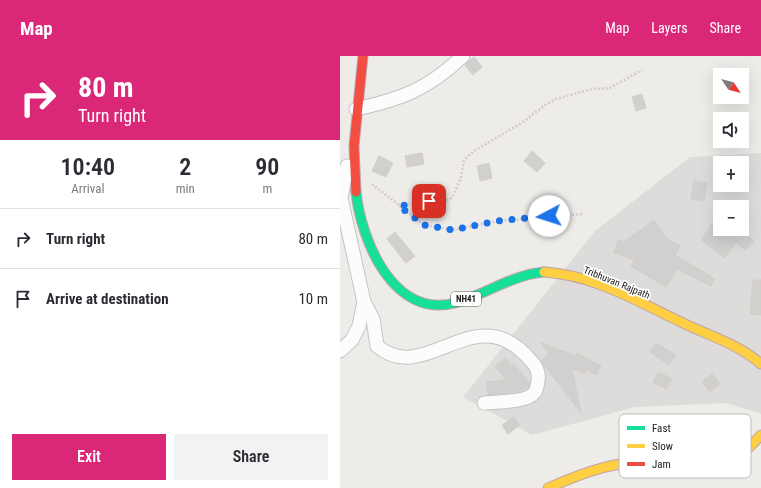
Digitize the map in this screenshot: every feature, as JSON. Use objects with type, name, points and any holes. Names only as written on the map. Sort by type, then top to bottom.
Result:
[{"type":"highway","name":"Tribhuvan Rajpath","points":[[363,56],[347,163],[350,207],[367,250],[385,276],[402,291],[416,300],[431,305],[447,304],[463,300],[524,275],[544,272],[566,274],[618,292],[738,347],[761,364]]},
{"type":"highway","points":[[751,445],[761,435]]},
{"type":"highway","points":[[548,488],[598,469],[619,465]]},
{"type":"street","points":[[356,109],[390,102],[409,94],[437,80],[463,56]]},
{"type":"street","points":[[347,163],[341,198],[364,302],[373,319],[377,346],[393,355],[415,358],[466,338],[498,336],[521,348],[535,366],[537,371],[538,377],[534,393],[528,398],[484,403]]},
{"type":"street","points":[[340,351],[352,340],[359,326],[364,302]]},
{"type":"path","points":[[399,206],[429,201],[445,201],[452,198],[461,178],[464,160],[474,152],[518,126],[556,98],[592,89],[610,88],[642,70]]},
{"type":"path","points":[[368,182],[375,185],[424,225],[453,230],[497,221],[583,214]]},
{"type":"shaded area","points":[[761,153],[761,414],[727,403],[635,407],[532,435],[463,397],[595,231],[690,157]]},
{"type":"building","points":[[474,57],[482,67],[473,75],[465,65]]},
{"type":"building","points":[[642,94],[646,108],[636,111],[632,97]]},
{"type":"building","points":[[532,151],[545,163],[537,172],[524,161]]},
{"type":"building","points":[[422,153],[424,164],[407,167],[405,156]]},
{"type":"building","points":[[379,156],[393,163],[386,177],[372,171]]},
{"type":"building","points":[[489,163],[492,178],[480,181],[477,166]]},
{"type":"building","points":[[694,181],[707,183],[704,201],[691,199]]},
{"type":"building","points":[[654,220],[666,238],[680,246],[675,255],[715,279],[711,286],[677,269],[666,287],[631,266],[635,260],[614,253],[618,240],[624,242]]},
{"type":"building","points":[[713,223],[713,236],[748,236],[754,241],[745,250],[736,242],[725,258],[701,240]]},
{"type":"building","points":[[395,232],[415,256],[406,263],[387,239]]},
{"type":"building","points":[[753,280],[761,280],[761,315],[750,314]]},
{"type":"building","points":[[540,342],[576,356],[577,353],[601,366],[596,375],[586,370],[584,374],[572,368],[581,413],[541,361],[549,354]]},
{"type":"building","points":[[656,343],[676,355],[669,365],[650,352]]},
{"type":"building","points":[[505,358],[512,366],[514,364],[529,383],[529,387],[517,392],[488,395],[487,382],[506,380],[495,366]]},
{"type":"building","points":[[659,372],[672,379],[666,389],[653,382]]},
{"type":"building","points":[[712,374],[720,384],[710,392],[702,381]]},
{"type":"building","points":[[514,417],[520,425],[508,434],[502,425]]},
{"type":"traffic: fast","points":[[356,192],[359,211],[373,252],[384,272],[398,288],[414,299],[433,305],[455,303],[520,277],[544,272]]},
{"type":"traffic: slow","points":[[544,272],[581,278],[633,298],[683,323],[724,341],[743,351],[761,364]]},
{"type":"traffic: slow","points":[[751,446],[761,435]]},
{"type":"traffic: slow","points":[[548,488],[591,471],[619,464]]},
{"type":"traffic: jam","points":[[356,192],[354,146],[363,56]]},
{"type":"route","points":[[429,201],[399,206],[424,225],[453,230],[497,221],[549,216]]}]
